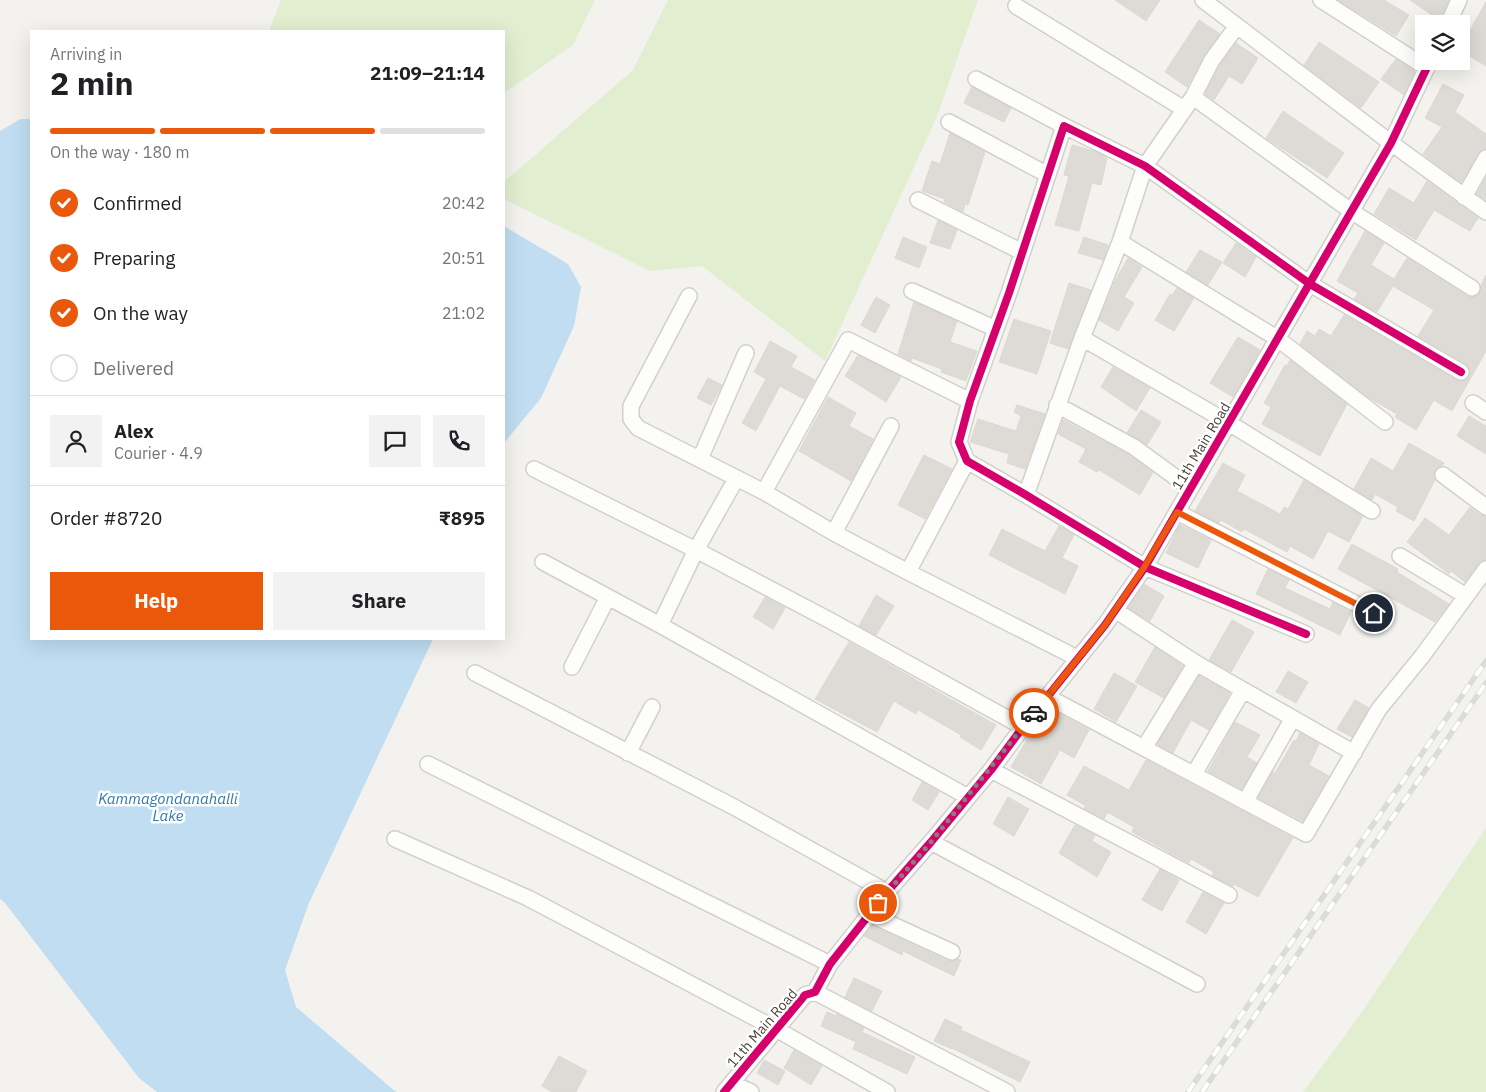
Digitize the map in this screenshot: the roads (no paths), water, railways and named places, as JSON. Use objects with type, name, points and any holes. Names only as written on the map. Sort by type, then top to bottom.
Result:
[{"type":"street","points":[[1203,0],[1391,143],[1486,212]]},
{"type":"street","points":[[1321,0],[1415,56]]},
{"type":"street","points":[[1452,15],[1460,0]]},
{"type":"street","points":[[1016,6],[1189,103],[1351,211],[1472,288]]},
{"type":"street","points":[[1026,495],[1057,405],[1120,242],[1145,166],[1189,103],[1212,60],[1237,26]]},
{"type":"street","name":"11th Main Road","points":[[728,1088],[805,995],[814,992],[830,964],[869,914],[991,770],[1115,610],[1145,566],[1310,284],[1391,143],[1426,70]]},
{"type":"street","points":[[976,79],[1064,126],[1145,166],[1310,284],[1461,372]]},
{"type":"street","points":[[949,122],[1048,175]]},
{"type":"street","points":[[1064,126],[970,401],[959,442],[967,461],[1145,566],[1306,634]]},
{"type":"street","points":[[1464,197],[1486,158]]},
{"type":"street","points":[[918,200],[1022,252]]},
{"type":"street","points":[[1120,242],[1278,339],[1385,422]]},
{"type":"street","points":[[912,291],[996,329]]},
{"type":"street","points":[[690,296],[631,406],[631,419],[638,428],[764,492],[834,533],[908,572],[1077,658]]},
{"type":"street","points":[[1082,338],[1229,423],[1372,511]]},
{"type":"street","points":[[764,492],[848,340],[970,401]]},
{"type":"street","points":[[700,459],[746,353]]},
{"type":"street","points":[[1472,403],[1486,412]]},
{"type":"street","points":[[1057,405],[1134,446],[1190,488]]},
{"type":"street","points":[[834,533],[892,426]]},
{"type":"street","points":[[908,572],[967,461]]},
{"type":"street","points":[[534,469],[696,550],[831,621],[1023,727]]},
{"type":"street","points":[[1443,474],[1486,507]]},
{"type":"street","points":[[660,625],[696,550],[736,479]]},
{"type":"street","points":[[1177,512],[1374,613]]},
{"type":"street","points":[[1400,556],[1466,596]]},
{"type":"street","points":[[544,562],[968,797]]},
{"type":"street","points":[[1048,698],[1306,834],[1379,709],[1423,655],[1486,569]]},
{"type":"street","points":[[572,666],[608,597]]},
{"type":"street","points":[[1115,610],[1196,663],[1354,753]]},
{"type":"street","points":[[1144,748],[1196,663]]},
{"type":"street","points":[[475,673],[734,807],[887,892]]},
{"type":"street","points":[[1194,774],[1243,690]]},
{"type":"street","points":[[628,752],[652,707]]},
{"type":"street","points":[[1245,802],[1293,718]]},
{"type":"street","points":[[428,764],[830,964]]},
{"type":"street","points":[[991,770],[1229,895]]},
{"type":"street","points":[[395,839],[528,898],[776,1029],[888,1092]]},
{"type":"street","points":[[931,842],[1197,984]]},
{"type":"street","points":[[869,914],[952,952]]},
{"type":"street","points":[[814,992],[1007,1092]]},
{"type":"street","points":[[728,1088],[751,1092]]},
{"type":"water","name":"Kammagondanahalli Lake","points":[[20,119],[30,119],[30,640],[433,640],[309,903],[285,970],[296,1007],[396,1092],[157,1092],[139,1078],[0,899],[0,131]]},
{"type":"water","points":[[505,227],[568,264],[581,287],[574,326],[541,398],[505,442]]},
{"type":"railway","points":[[1188,1092],[1486,661]]},
{"type":"railway","points":[[1202,1092],[1486,683]]}]
